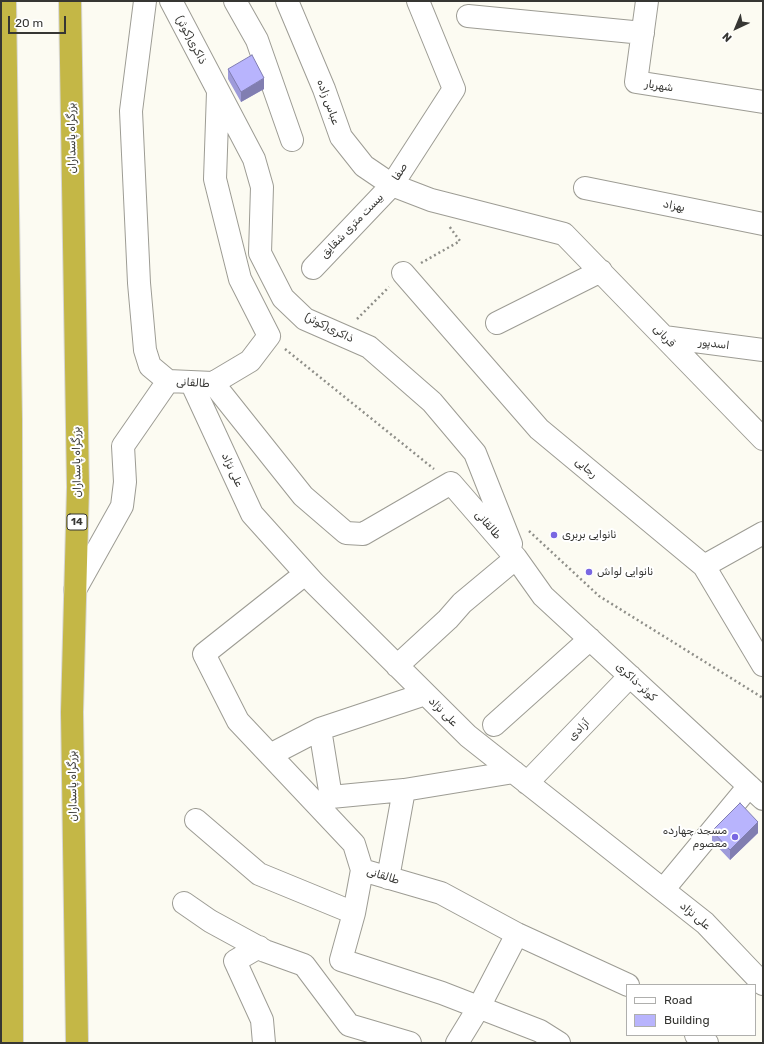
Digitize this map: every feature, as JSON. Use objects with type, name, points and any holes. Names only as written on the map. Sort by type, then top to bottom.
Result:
[{"type":"highway","points":[[5,1],[11,420],[12,1043]]},
{"type":"highway","name":"بزرگراه پاسداران","points":[[70,1],[78,487],[72,712],[77,1043]]},
{"type":"highway","points":[[1,564],[11,612]]},
{"type":"street","name":"طالقانی","points":[[145,1],[131,110],[139,283],[145,350],[150,366],[168,381],[213,383],[303,496],[346,533],[363,534],[451,483],[516,558]]},
{"type":"street","name":"ذاکری(کوثر)","points":[[171,1],[254,160],[262,187],[260,253],[283,298],[305,319],[369,347],[432,402],[475,453],[516,558]]},
{"type":"street","points":[[235,1],[257,40],[292,140]]},
{"type":"street","name":"عباس زاده","points":[[286,1],[324,89],[340,137],[364,166],[392,185]]},
{"type":"street","name":"صفا","points":[[418,1],[454,89],[392,185],[431,200],[564,234]]},
{"type":"street","name":"شهریار","points":[[647,1],[636,82],[763,102]]},
{"type":"street","points":[[468,16],[643,33]]},
{"type":"street","points":[[213,383],[250,361],[269,336],[240,279],[215,179],[218,90]]},
{"type":"street","name":"بیست متری شقایق","points":[[313,268],[392,185]]},
{"type":"street","name":"بهزاد","points":[[585,188],[763,224]]},
{"type":"street","name":"قربانی","points":[[564,234],[763,439]]},
{"type":"street","points":[[497,322],[601,271]]},
{"type":"street","name":"رجایی","points":[[403,273],[539,429],[704,566],[763,665]]},
{"type":"street","name":"اسدپور","points":[[664,337],[763,350]]},
{"type":"street","points":[[75,590],[122,506],[125,482],[123,446],[168,381]]},
{"type":"street","name":"علی نژاد","points":[[192,382],[252,514],[305,574],[468,736],[705,923],[763,984]]},
{"type":"street","points":[[704,566],[763,533]]},
{"type":"street","points":[[397,666],[448,619],[462,603],[516,558]]},
{"type":"street","name":"کوثر-ذاکری","points":[[516,558],[544,596],[756,792]]},
{"type":"street","name":"طالقانی","points":[[305,574],[204,654],[238,721],[354,844],[362,870],[441,893],[517,934],[626,984]]},
{"type":"street","points":[[494,725],[590,639]]},
{"type":"street","name":"آزادی","points":[[521,778],[630,676]]},
{"type":"street","points":[[270,755],[320,729],[425,694]]},
{"type":"street","points":[[320,729],[331,797],[521,778]]},
{"type":"street","points":[[388,878],[404,790]]},
{"type":"street","points":[[663,890],[756,792]]},
{"type":"street","points":[[196,820],[259,874],[354,913]]},
{"type":"street","points":[[362,870],[354,913],[341,960],[442,993],[479,1007],[540,1031],[560,1043]]},
{"type":"street","points":[[184,903],[210,921],[265,951],[304,965],[349,1025],[410,1043]]},
{"type":"street","points":[[457,1043],[479,1007],[517,934]]},
{"type":"street","points":[[259,947],[235,961],[262,1020],[264,1043]]},
{"type":"street","points":[[697,1036],[707,1043]]},
{"type":"path","points":[[269,336],[451,483]]},
{"type":"path","points":[[526,528],[600,596],[763,698]]},
{"type":"building","points":[[252,55],[264,78],[241,92],[228,69]]},
{"type":"building","points":[[740,803],[758,822],[730,850],[712,831]]},
{"type":"place","name":"نانوایی بربری","points":[[554,535]]},
{"type":"place","name":"نانوایی لواش","points":[[589,572]]},
{"type":"place","name":"مسجد چهارده معصوم","points":[[735,837]]}]
